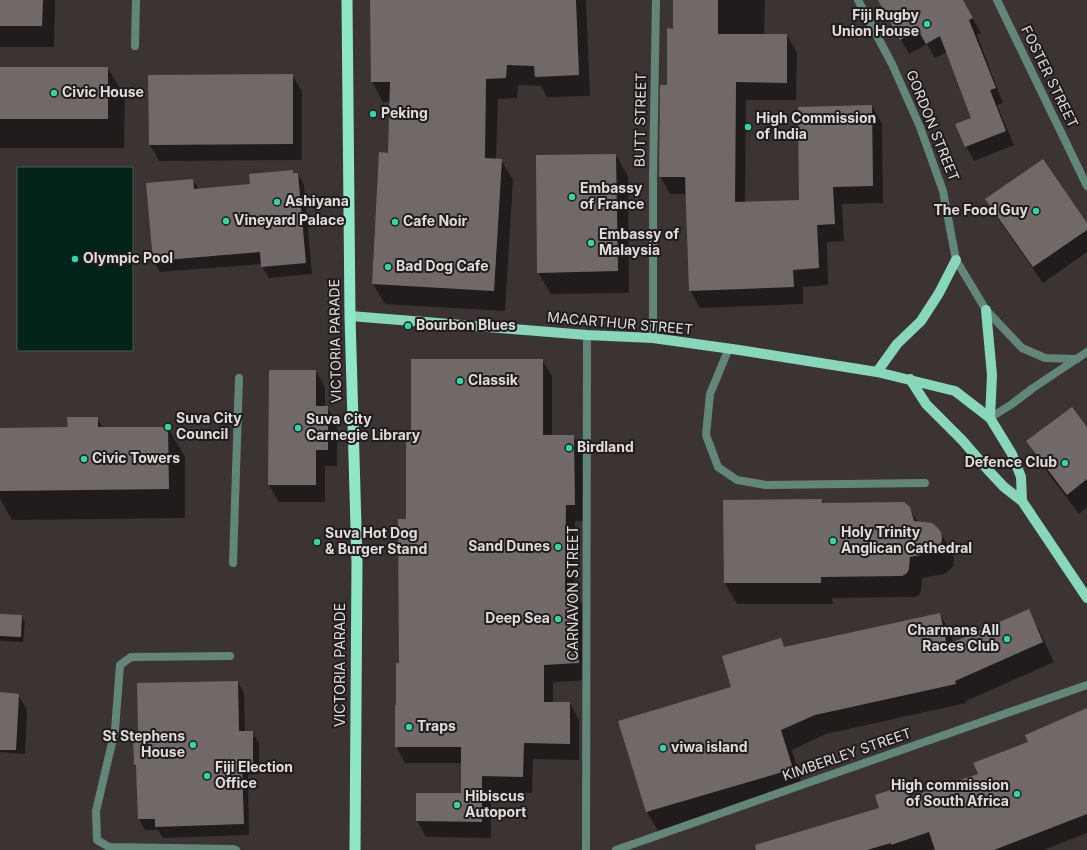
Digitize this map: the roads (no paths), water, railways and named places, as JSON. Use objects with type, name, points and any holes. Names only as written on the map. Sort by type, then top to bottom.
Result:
[{"type":"highway","name":"VICTORIA PARADE","points":[[347,0],[350,316],[357,563],[355,850]]},
{"type":"main road","points":[[877,372],[897,344],[921,320],[939,293],[956,260]]},
{"type":"main road","points":[[986,310],[992,375],[990,418]]},
{"type":"main road","name":"MACARTHUR STREET","points":[[350,316],[587,335],[653,338],[729,348],[877,372],[955,391],[990,418],[1012,454],[1021,477],[1022,501]]},
{"type":"main road","points":[[910,379],[926,404],[962,440],[1004,487],[1022,501],[1087,598]]},
{"type":"street","points":[[135,46],[136,0]]},
{"type":"street","name":"BUTT STREET","points":[[653,338],[653,178],[656,0]]},
{"type":"street","name":"GORDON STREET","points":[[858,0],[892,64],[920,127],[943,191],[956,260],[986,310],[1022,348],[1045,358],[1077,359]]},
{"type":"street","name":"FOSTER STREET","points":[[997,0],[1087,186]]},
{"type":"street","name":"CARNAVON STREET","points":[[586,850],[587,335]]},
{"type":"street","points":[[729,348],[710,394],[706,435],[718,467],[737,480],[766,485],[925,483]]},
{"type":"street","points":[[990,418],[1087,352]]},
{"type":"street","points":[[233,563],[239,378]]},
{"type":"street","points":[[230,656],[130,657],[120,665],[115,730],[96,812],[96,819],[97,840],[109,847],[236,850]]},
{"type":"street","name":"KIMBERLEY STREET","points":[[616,850],[1087,685]]},
{"type":"place","name":"Fiji Rugby Union House","points":[[927,24]]},
{"type":"place","name":"Civic House","points":[[54,93]]},
{"type":"place","name":"Peking","points":[[373,114]]},
{"type":"place","name":"High Commission of India","points":[[748,127]]},
{"type":"place","name":"Embassy of France","points":[[572,197]]},
{"type":"place","name":"Ashiyana","points":[[277,202]]},
{"type":"place","name":"The Food Guy","points":[[1036,211]]},
{"type":"place","name":"Vineyard Palace","points":[[226,221]]},
{"type":"place","name":"Cafe Noir","points":[[395,222]]},
{"type":"place","name":"Embassy of Malaysia","points":[[591,243]]},
{"type":"place","name":"Olympic Pool","points":[[75,259]]},
{"type":"place","name":"Bad Dog Cafe","points":[[388,267]]},
{"type":"place","name":"Bourbon Blues","points":[[408,326]]},
{"type":"place","name":"Classik","points":[[460,381]]},
{"type":"place","name":"Suva City Council","points":[[168,427]]},
{"type":"place","name":"Suva City Carnegie Library","points":[[298,428]]},
{"type":"place","name":"Birdland","points":[[569,448]]},
{"type":"place","name":"Civic Towers","points":[[84,459]]},
{"type":"place","name":"Defence Club","points":[[1065,463]]},
{"type":"place","name":"Holy Trinity Anglican Cathedral","points":[[833,541]]},
{"type":"place","name":"Suva Hot Dog & Burger Stand","points":[[317,542]]},
{"type":"place","name":"Sand Dunes","points":[[558,547]]},
{"type":"place","name":"Deep Sea","points":[[558,619]]},
{"type":"place","name":"Charmans All Races Club","points":[[1007,639]]},
{"type":"place","name":"Traps","points":[[409,727]]},
{"type":"place","name":"St Stephens House","points":[[193,745]]},
{"type":"place","name":"viwa island","points":[[663,748]]},
{"type":"place","name":"Fiji Election Office","points":[[207,776]]},
{"type":"place","name":"High commission of South Africa","points":[[1017,794]]},
{"type":"place","name":"Hibiscus Autoport","points":[[457,805]]}]
